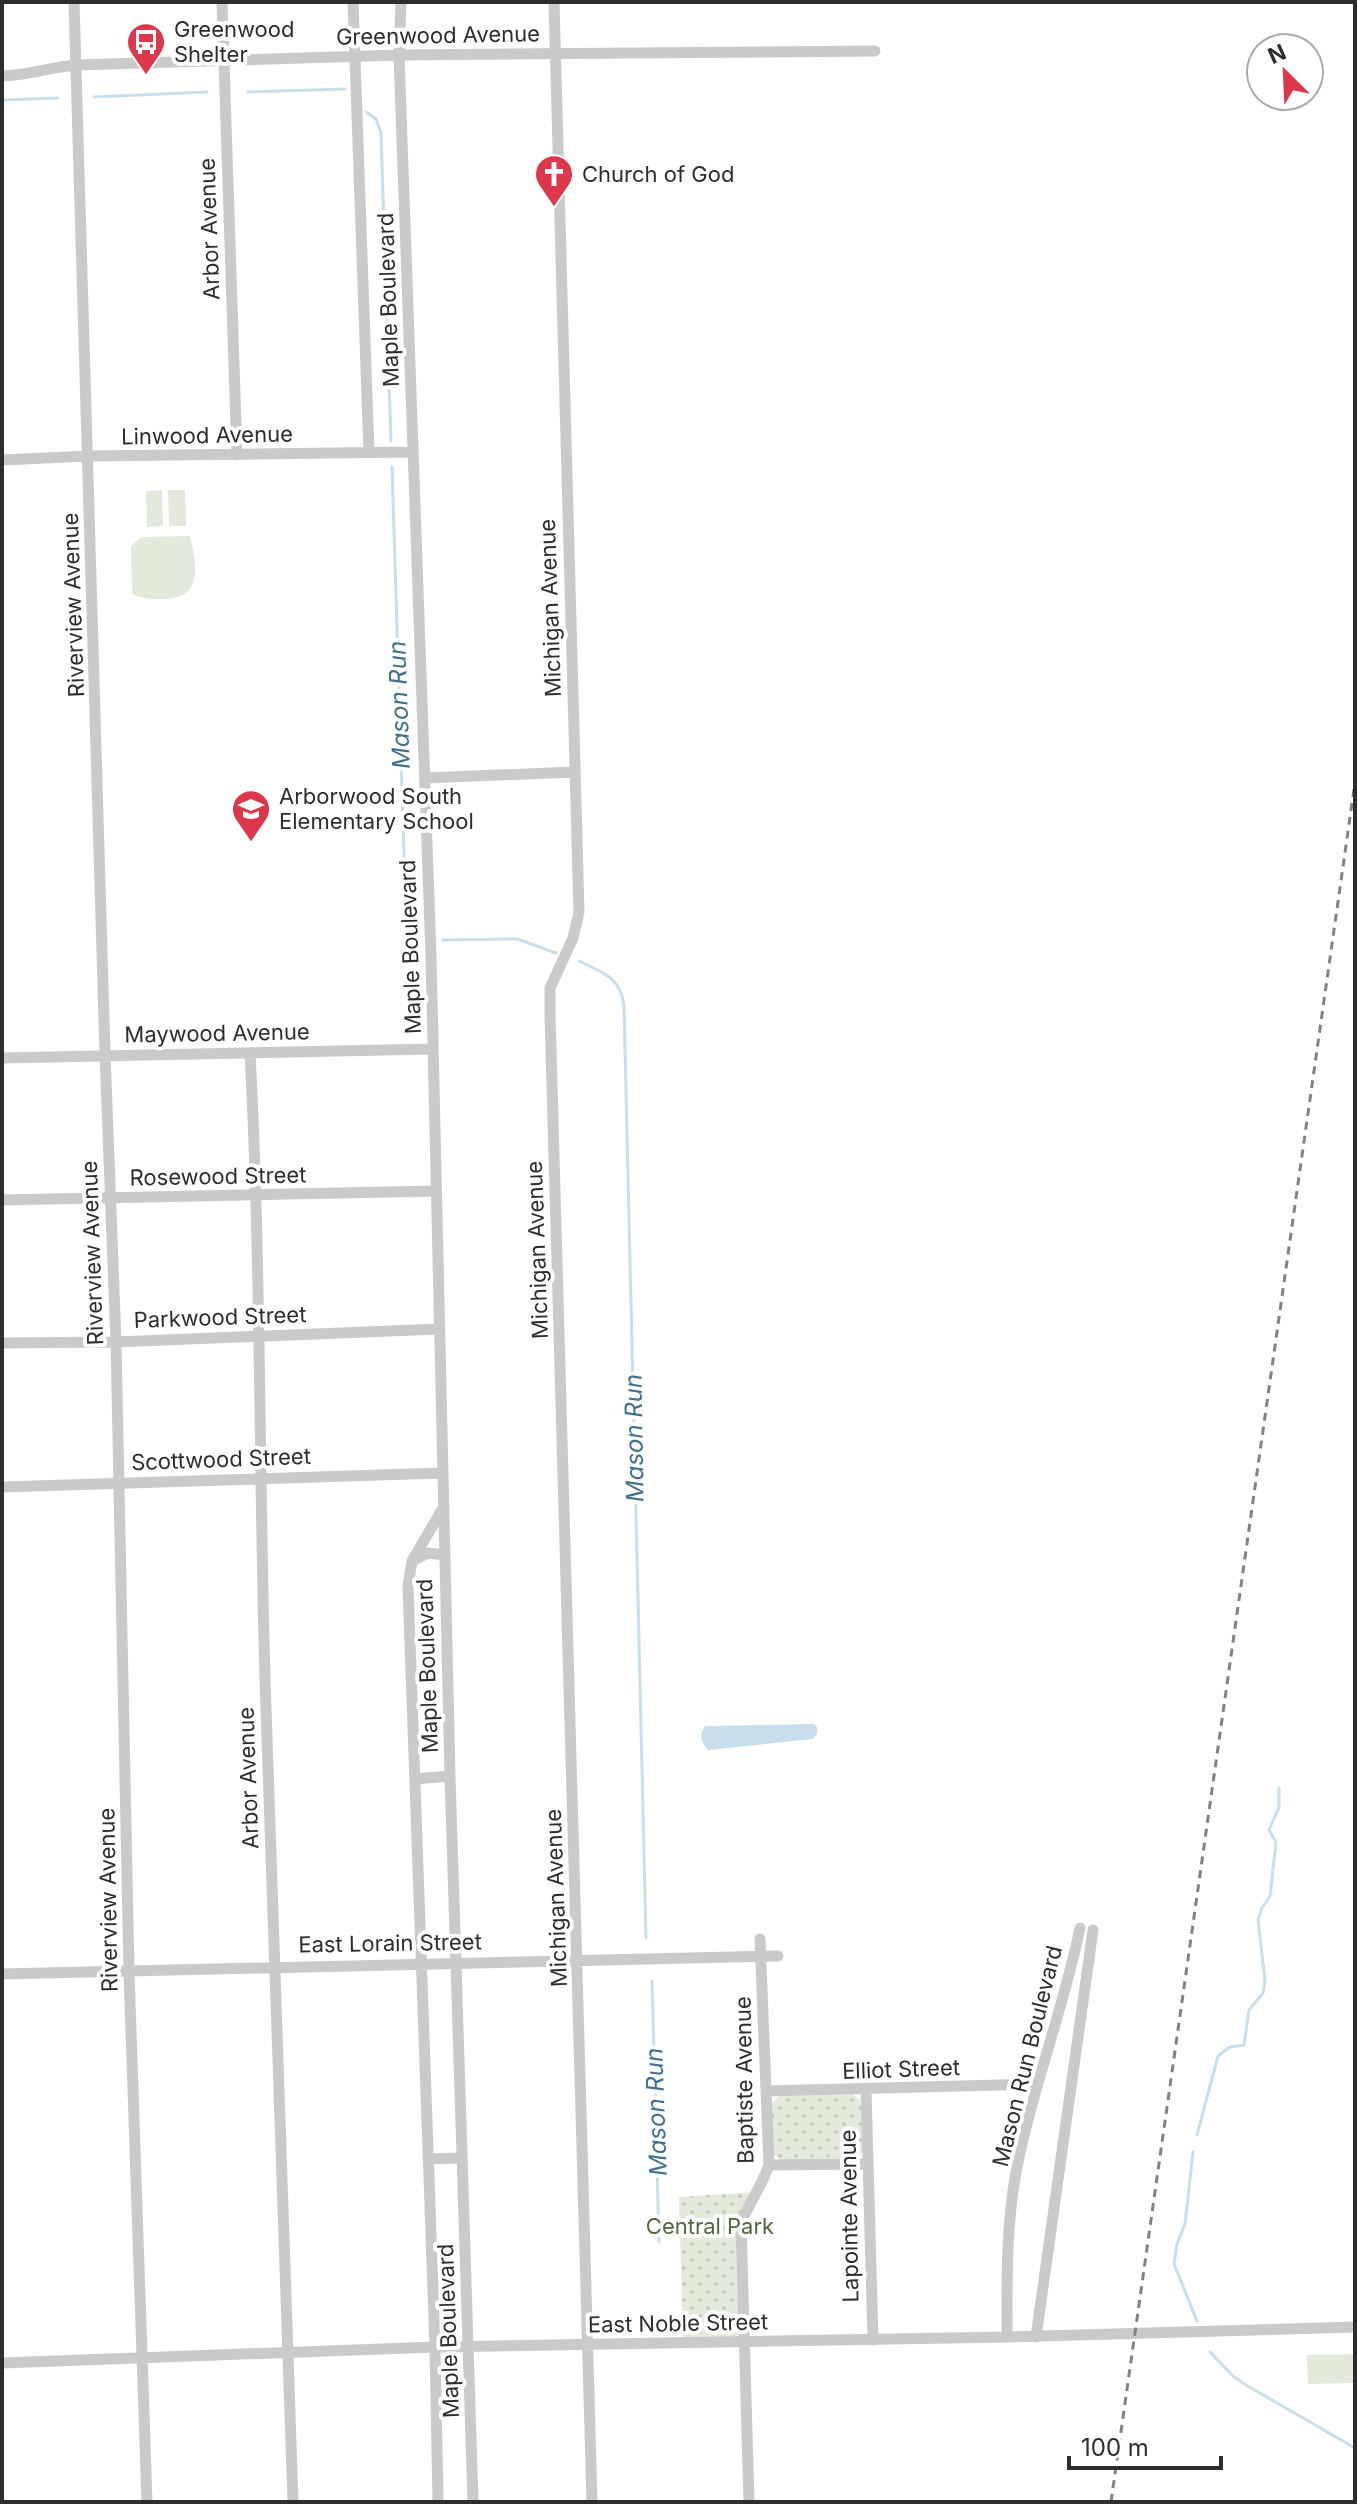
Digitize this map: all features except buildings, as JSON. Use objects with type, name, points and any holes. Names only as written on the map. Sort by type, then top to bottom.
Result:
[{"type":"street","name":"Riverview Avenue","points":[[74,2],[116,1342],[129,1972],[147,2502]]},
{"type":"street","name":"Arbor Avenue","points":[[222,2],[237,455]]},
{"type":"street","name":"Maple Boulevard","points":[[353,2],[369,453]]},
{"type":"street","name":"Maple Boulevard","points":[[401,2],[399,55],[426,778],[450,1776],[473,2502]]},
{"type":"street","name":"Michigan Avenue","points":[[554,2],[579,912],[573,938],[550,988],[550,1014],[592,2502]]},
{"type":"street","name":"Greenwood Avenue","points":[[2,76],[76,65],[355,56],[875,51]]},
{"type":"street","name":"Linwood Avenue","points":[[2,460],[413,452]]},
{"type":"street","points":[[426,778],[575,772]]},
{"type":"street","name":"Maywood Avenue","points":[[2,1058],[433,1049]]},
{"type":"street","name":"Arbor Avenue","points":[[250,1053],[257,1197],[260,1477],[273,1966],[293,2502]]},
{"type":"street","name":"Rosewood Street","points":[[2,1200],[435,1191]]},
{"type":"street","name":"Parkwood Street","points":[[2,1343],[116,1342],[439,1329]]},
{"type":"street","name":"Scottwood Street","points":[[2,1487],[442,1473]]},
{"type":"street","name":"Maple Boulevard","points":[[438,2502],[408,1586],[412,1561],[444,1508]]},
{"type":"street","name":"Maple Boulevard","points":[[412,1561],[428,1553],[444,1555]]},
{"type":"street","name":"Maple Boulevard","points":[[415,1779],[450,1776]]},
{"type":"street","name":"Mason Run Boulevard","points":[[1007,2337],[1012,2203],[1037,2084],[1060,2015],[1080,1928]]},
{"type":"street","name":"Mason Run Boulevard","points":[[1036,2337],[1093,1930]]},
{"type":"street","name":"Baptiste Avenue","points":[[749,2502],[741,2223],[769,2165],[760,1939]]},
{"type":"street","points":[[1076,1946],[1091,1949]]},
{"type":"street","name":"East Lorain Street","points":[[2,1974],[458,1961],[778,1956]]},
{"type":"street","name":"Elliot Street","points":[[766,2091],[1037,2084]]},
{"type":"street","name":"Lapointe Avenue","points":[[866,2090],[873,2340]]},
{"type":"street","points":[[428,2159],[461,2158]]},
{"type":"street","points":[[769,2165],[868,2164]]},
{"type":"street","name":"East Noble Street","points":[[2,2363],[435,2347],[1036,2337],[1355,2327]]},
{"type":"green space","points":[[162,490],[163,526],[147,527],[146,491]]},
{"type":"green space","points":[[168,490],[185,490],[186,526],[169,526]]},
{"type":"green space","points":[[190,536],[195,569],[191,587],[186,593],[164,599],[132,594],[131,546],[141,537]]},
{"type":"green space","points":[[852,2094],[860,2100],[861,2106],[863,2149],[860,2155],[850,2159],[782,2161],[773,2154],[770,2106],[779,2096]]},
{"type":"green space","name":"Central Park","points":[[755,2192],[747,2207],[739,2333],[732,2339],[683,2339],[679,2197]]},
{"type":"green space","points":[[1355,2354],[1355,2383],[1308,2384],[1307,2355]]},
{"type":"water","points":[[814,1724],[817,1734],[813,1739],[708,1750],[702,1738],[705,1726]]},
{"type":"waterway","name":"Mason Run","points":[[248,92],[345,89]]},
{"type":"waterway","name":"Mason Run","points":[[94,97],[207,92]]},
{"type":"waterway","name":"Mason Run","points":[[2,100],[58,98]]},
{"type":"waterway","name":"Mason Run","points":[[366,112],[376,119],[381,133],[391,441]]},
{"type":"waterway","name":"Mason Run","points":[[392,467],[406,919],[408,927],[420,939]]},
{"type":"waterway","name":"Mason Run","points":[[443,940],[517,939],[556,953]]},
{"type":"waterway","name":"Mason Run","points":[[579,961],[615,982],[624,1006],[646,1938]]},
{"type":"waterway","points":[[1197,2135],[1218,2056],[1230,2047],[1244,2045],[1249,2010],[1263,1993],[1265,1981],[1258,1920],[1270,1896],[1276,1842],[1269,1830],[1279,1807],[1279,1788]]},
{"type":"waterway","name":"Mason Run","points":[[652,1981],[659,2242]]},
{"type":"waterway","points":[[1193,2152],[1185,2224],[1177,2244],[1174,2264],[1197,2321]]},
{"type":"waterway","name":"Mason Run","points":[[1210,2352],[1246,2385],[1355,2448]]},
{"type":"railway","points":[[1111,2502],[1355,782]]},
{"type":"place","name":"Greenwood Shelter","points":[[146,76]]},
{"type":"place","name":"Church of God","points":[[554,208]]},
{"type":"place","name":"Arborwood South Elementary School","points":[[251,843]]}]
